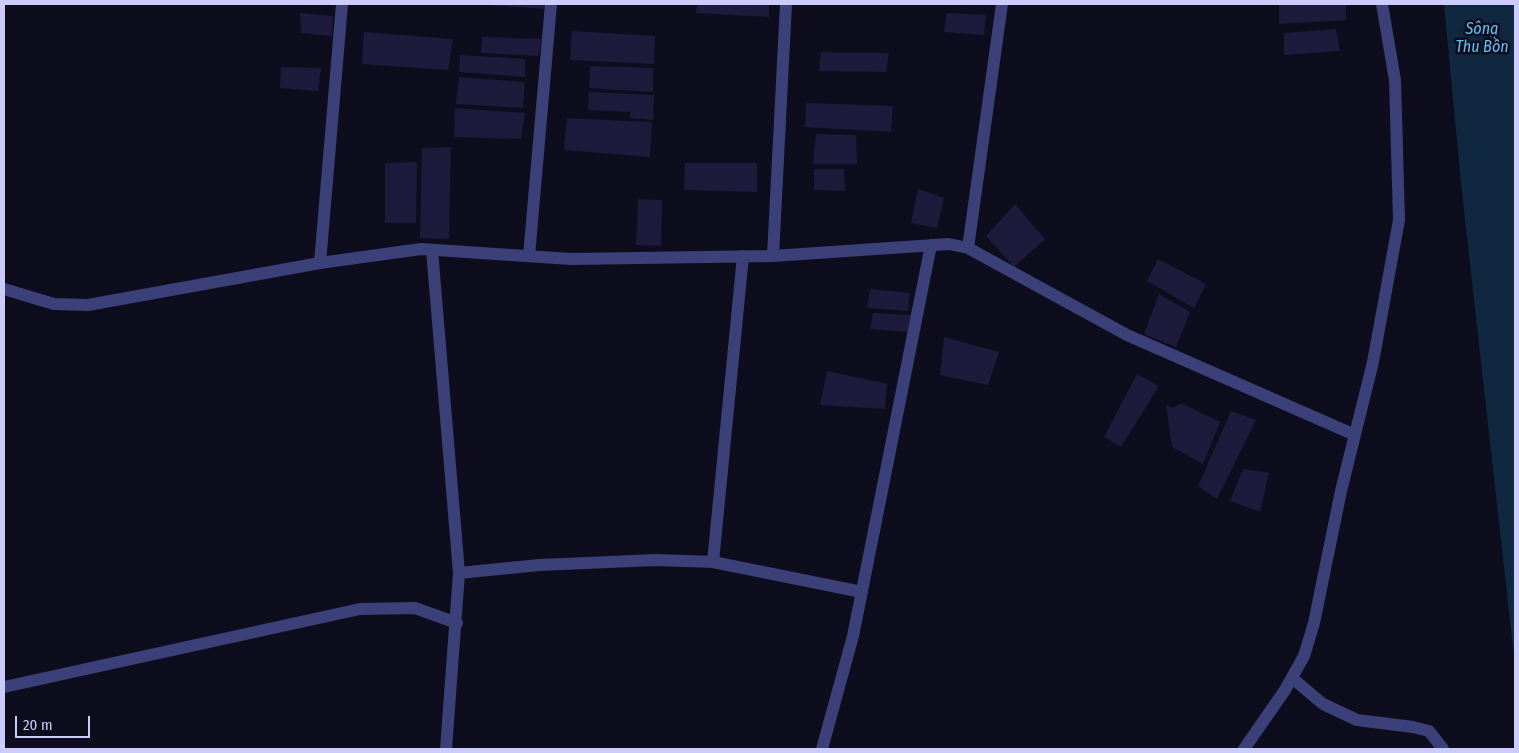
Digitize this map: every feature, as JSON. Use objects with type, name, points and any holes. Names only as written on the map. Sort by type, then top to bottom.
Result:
[{"type":"street","points":[[320,263],[342,4]]},
{"type":"street","points":[[529,256],[551,4]]},
{"type":"street","points":[[773,256],[786,4]]},
{"type":"street","points":[[968,248],[1002,4]]},
{"type":"street","points":[[1244,749],[1292,678],[1304,656],[1314,623],[1373,362],[1399,220],[1395,80],[1382,4]]},
{"type":"street","points":[[4,289],[54,304],[88,305],[320,263],[421,250],[571,259],[773,256],[949,244],[968,248],[1127,335],[1355,435]]},
{"type":"street","points":[[822,749],[853,636],[931,245]]},
{"type":"street","points":[[432,250],[460,573],[446,749]]},
{"type":"street","points":[[713,562],[743,256]]},
{"type":"street","points":[[460,573],[539,565],[636,561],[713,562],[862,592]]},
{"type":"street","points":[[4,688],[360,610],[415,608],[456,622]]},
{"type":"street","points":[[1292,678],[1323,704],[1357,720],[1413,727],[1429,731],[1443,749]]},
{"type":"water","name":"Sông Thu Bồn","points":[[1444,4],[1515,4],[1515,665],[1461,184]]},
{"type":"building","points":[[472,4],[546,4],[546,9]]},
{"type":"building","points":[[697,4],[769,4],[769,17],[696,13]]},
{"type":"building","points":[[1279,4],[1346,4],[1346,20],[1279,24]]},
{"type":"building","points":[[300,13],[333,16],[332,36],[301,33]]},
{"type":"building","points":[[947,13],[986,15],[984,35],[944,32]]},
{"type":"building","points":[[1336,29],[1340,51],[1284,55],[1284,33]]},
{"type":"building","points":[[572,31],[655,36],[654,64],[570,60]]},
{"type":"building","points":[[364,32],[453,39],[448,70],[362,64]]},
{"type":"building","points":[[482,37],[541,39],[539,56],[481,53]]},
{"type":"building","points":[[821,52],[889,53],[886,72],[819,71]]},
{"type":"building","points":[[460,55],[525,59],[525,77],[459,72]]},
{"type":"building","points":[[590,66],[653,68],[653,92],[589,88]]},
{"type":"building","points":[[281,67],[321,68],[318,91],[280,88]]},
{"type":"building","points":[[459,77],[525,82],[523,108],[456,104]]},
{"type":"building","points":[[589,92],[654,95],[653,120],[630,118],[630,112],[588,110]]},
{"type":"building","points":[[806,103],[893,106],[891,132],[805,127]]},
{"type":"building","points":[[455,108],[525,113],[521,139],[454,137]]},
{"type":"building","points":[[567,118],[652,122],[650,157],[564,150]]},
{"type":"building","points":[[816,134],[856,135],[857,164],[813,164]]},
{"type":"building","points":[[451,147],[449,239],[420,238],[422,148]]},
{"type":"building","points":[[417,162],[416,223],[385,223],[385,163]]},
{"type":"building","points":[[685,163],[757,163],[757,192],[684,190]]},
{"type":"building","points":[[814,169],[844,169],[845,191],[814,190]]},
{"type":"building","points":[[918,189],[944,198],[937,228],[911,223]]},
{"type":"building","points":[[638,199],[662,200],[661,246],[636,245]]},
{"type":"building","points":[[1015,204],[1045,239],[1014,267],[986,236]]},
{"type":"building","points":[[1158,259],[1206,284],[1194,308],[1147,281]]},
{"type":"building","points":[[870,289],[910,293],[908,311],[867,308]]},
{"type":"building","points":[[1159,294],[1190,312],[1176,347],[1144,334]]},
{"type":"building","points":[[873,313],[911,315],[908,332],[870,329]]},
{"type":"building","points":[[944,337],[999,352],[988,385],[940,375]]},
{"type":"building","points":[[827,371],[887,384],[885,409],[820,405]]},
{"type":"building","points":[[1137,374],[1159,386],[1121,447],[1104,437]]},
{"type":"building","points":[[1181,403],[1220,422],[1203,464],[1172,447],[1166,405],[1173,408]]},
{"type":"building","points":[[1231,411],[1256,420],[1217,499],[1198,486]]},
{"type":"building","points":[[1243,469],[1269,473],[1260,512],[1230,501]]}]
